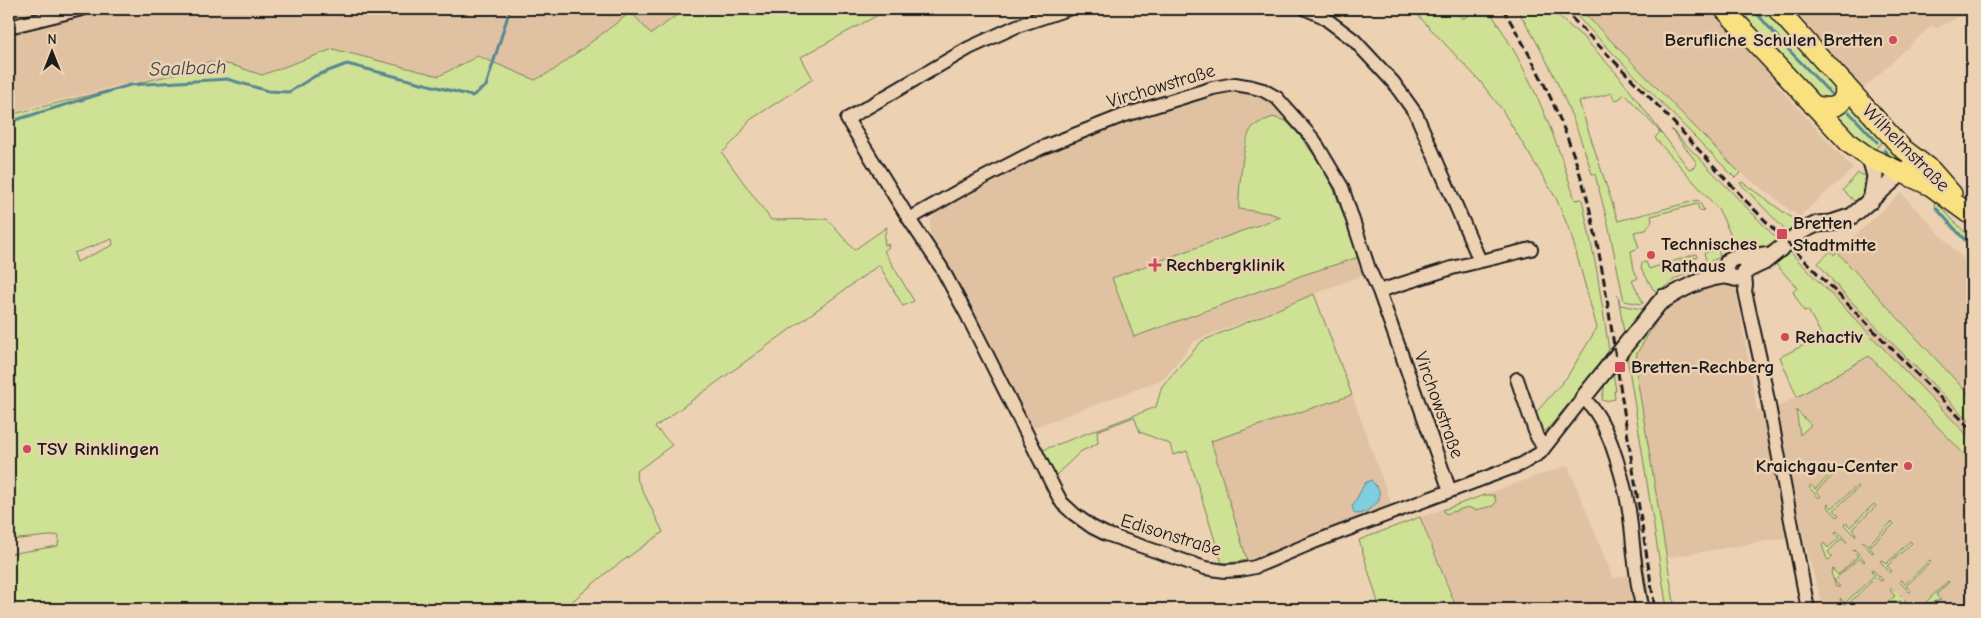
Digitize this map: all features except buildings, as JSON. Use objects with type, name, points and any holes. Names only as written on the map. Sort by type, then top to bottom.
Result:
[{"type":"main road","name":"Wilhelmstraße","points":[[1724,9],[1841,135],[1870,158],[1901,174],[1931,186],[1970,215]]},
{"type":"main road","name":"Wilhelmstraße","points":[[1777,9],[1897,142],[1937,176],[1970,215]]},
{"type":"main road","name":"Wilhelmstraße","points":[[1813,105],[1825,109],[1833,108],[1840,103],[1846,91],[1844,83]]},
{"type":"street","points":[[9,27],[82,9]]},
{"type":"street","points":[[909,219],[847,119],[969,48],[1017,26],[1068,9]]},
{"type":"street","points":[[1306,9],[1322,16],[1354,40],[1393,82],[1416,114],[1480,261]]},
{"type":"street","name":"Virchowstraße","points":[[909,219],[1041,148],[1130,113],[1213,88],[1234,84],[1263,90],[1277,98],[1314,140],[1342,187],[1369,269],[1379,291],[1450,491]]},
{"type":"street","points":[[1870,158],[1875,176],[1875,188],[1871,201]]},
{"type":"street","points":[[1643,609],[1634,558],[1629,510],[1619,464],[1597,413],[1583,398],[1658,304],[1678,283],[1688,277],[1738,274],[1775,252],[1802,231],[1817,224],[1842,220],[1852,216],[1917,160]]},
{"type":"street","name":"Edisonstraße","points":[[909,219],[941,267],[967,315],[1062,503],[1074,514],[1099,530],[1122,540],[1205,568],[1225,571],[1255,567],[1314,542],[1532,460],[1544,448],[1583,398]]},
{"type":"street","points":[[1379,291],[1480,261],[1531,249]]},
{"type":"street","points":[[1738,274],[1760,360],[1808,609]]},
{"type":"street","points":[[1517,379],[1537,437],[1544,448]]},
{"type":"shaded area","points":[[9,9],[685,9],[651,34],[631,12],[554,70],[535,80],[478,56],[439,76],[333,49],[262,75],[232,65],[208,62],[175,74],[129,83],[9,113]]},
{"type":"shaded area","points":[[1452,9],[1477,9],[1463,19]]},
{"type":"shaded area","points":[[1580,9],[1711,9],[1853,169],[1799,217],[1732,166]]},
{"type":"shaded area","points":[[1790,9],[1964,9],[1964,14],[1937,28],[1932,25],[1862,90]]},
{"type":"shaded area","name":"Rechbergklinik","points":[[1237,91],[1254,94],[1272,103],[1319,162],[1333,187],[1365,274],[1194,341],[1164,379],[1032,428],[1000,371],[974,312],[930,235],[930,221],[938,209],[967,192],[1069,143],[1142,116],[1221,93]]},
{"type":"shaded area","points":[[1901,193],[1972,268],[1972,398],[1837,252]]},
{"type":"shaded area","points":[[1833,279],[1842,292],[1972,424],[1972,440],[1825,288]]},
{"type":"shaded area","points":[[1719,282],[1732,284],[1736,289],[1757,410],[1776,408],[1869,355],[1972,462],[1972,609],[1824,609],[1802,535],[1666,558],[1635,365],[1637,353],[1664,309],[1684,293]]},
{"type":"shaded area","points":[[1352,395],[1392,506],[1247,560],[1211,440]]},
{"type":"shaded area","points":[[1568,465],[1613,578],[1628,575],[1635,609],[1458,609],[1421,517]]},
{"type":"green space","points":[[685,9],[889,9],[801,57],[813,79],[750,120],[738,137],[722,153],[771,220],[827,219],[854,250],[887,227],[884,237],[885,245],[888,244],[889,247],[884,251],[914,301],[903,306],[879,265],[655,427],[672,445],[637,471],[636,477],[663,532],[606,573],[563,609],[9,609],[9,554],[58,546],[59,535],[9,540],[9,115],[175,74],[208,62],[232,65],[262,75],[333,49],[439,76],[478,56],[535,80],[554,70],[631,12],[651,34]],"holes":[[[112,239],[113,245],[77,262],[74,253]]]},
{"type":"green space","points":[[1412,9],[1452,9],[1463,19],[1477,9],[1488,9],[1516,54],[1539,101],[1559,150],[1575,200],[1582,199],[1597,272],[1609,350],[1576,395],[1545,432],[1533,416],[1567,377],[1597,328],[1571,234],[1556,198],[1501,108],[1479,80]]},
{"type":"green space","points":[[1517,9],[1549,9],[1583,37],[1618,75],[1689,169],[1695,167],[1697,163],[1671,129],[1779,241],[1763,249],[1737,248],[1719,210],[1655,138],[1660,132],[1625,94],[1619,99],[1614,100],[1612,93],[1579,102],[1618,221],[1698,200],[1704,210],[1700,211],[1697,204],[1651,216],[1652,221],[1646,230],[1634,232],[1639,248],[1631,251],[1634,270],[1638,278],[1632,281],[1643,302],[1642,304],[1624,301],[1609,228],[1595,174],[1592,174],[1578,131],[1560,89],[1540,48]]},
{"type":"green space","points":[[1570,9],[1580,9],[1740,173],[1735,178]]},
{"type":"green space","points":[[1735,9],[1769,9],[1838,88],[1833,99],[1819,98]]},
{"type":"green space","points":[[1849,102],[1887,138],[1873,151],[1858,142],[1829,113]]},
{"type":"green space","points":[[1273,117],[1286,121],[1300,136],[1319,162],[1333,187],[1359,257],[1303,275],[1134,337],[1112,278],[1281,217],[1269,213],[1239,209],[1242,167],[1249,134],[1257,124]]},
{"type":"green space","points":[[1890,143],[1900,158],[1897,163],[1876,157]]},
{"type":"green space","points":[[1858,173],[1871,178],[1863,194],[1854,201],[1843,190]]},
{"type":"green space","points":[[1742,182],[1800,224],[1789,234],[1740,183]]},
{"type":"green space","points":[[1933,199],[1972,240],[1972,247],[1936,208]]},
{"type":"green space","points":[[1718,249],[1720,257],[1707,263],[1704,253]]},
{"type":"green space","points":[[1831,251],[1834,255],[1837,252],[1972,398],[1972,424],[1842,292],[1818,263]]},
{"type":"green space","points":[[1790,252],[1972,440],[1972,462],[1869,356],[1797,397],[1780,357],[1822,336],[1808,310],[1804,311],[1793,292],[1797,288],[1775,263]]},
{"type":"green space","points":[[1696,254],[1697,257],[1661,267],[1663,274],[1700,266],[1675,279],[1658,292],[1653,289],[1641,268],[1642,263],[1646,262],[1649,269]]},
{"type":"green space","points":[[1314,294],[1352,395],[1211,441],[1247,560],[1222,563],[1187,451],[1173,455],[1170,444],[1140,432],[1134,417],[1097,431],[1098,443],[1080,452],[1055,476],[1043,450],[1156,407],[1162,386],[1202,341]]},
{"type":"green space","points":[[1618,295],[1620,305],[1643,311],[1624,333]]},
{"type":"green space","points":[[1664,309],[1637,353],[1635,365],[1675,609],[1667,609],[1627,356]]},
{"type":"green space","points":[[1613,373],[1616,391],[1614,391],[1615,399],[1602,400],[1605,383]]},
{"type":"green space","points":[[1796,410],[1811,425],[1800,435]]},
{"type":"green space","points":[[1839,466],[1841,468],[1816,491],[1821,496],[1819,498],[1809,487],[1811,485],[1815,489]]},
{"type":"green space","points":[[1857,486],[1859,487],[1834,510],[1839,515],[1837,517],[1827,506],[1828,504],[1832,508]]},
{"type":"green space","points":[[1484,495],[1494,495],[1496,502],[1493,506],[1475,510],[1468,507],[1446,514],[1443,510]]},
{"type":"green space","points":[[1874,504],[1876,506],[1852,529],[1856,534],[1855,536],[1844,525],[1846,523],[1850,527]]},
{"type":"green space","points":[[1420,517],[1457,609],[1380,609],[1359,540]]},
{"type":"green space","points":[[1892,522],[1894,524],[1869,547],[1874,552],[1872,553],[1862,542],[1868,545]]},
{"type":"green space","points":[[1638,530],[1650,609],[1648,609],[1643,589]]},
{"type":"green space","points":[[1837,531],[1847,542],[1846,544],[1841,539],[1828,552],[1832,557],[1829,560],[1822,545],[1824,543],[1828,548],[1839,538],[1835,533]]},
{"type":"green space","points":[[1910,541],[1912,543],[1887,566],[1892,571],[1890,573],[1880,561],[1882,560],[1886,564]]},
{"type":"green space","points":[[1854,549],[1865,561],[1859,558],[1834,580],[1840,587],[1836,587],[1831,573],[1833,569],[1838,575],[1858,556],[1853,551]]},
{"type":"green space","points":[[1929,561],[1931,562],[1906,586],[1911,591],[1909,592],[1899,581],[1901,580],[1905,584]]},
{"type":"green space","points":[[1872,569],[1883,580],[1881,581],[1876,577],[1845,607],[1846,609],[1843,609],[1840,598],[1845,603],[1875,575],[1871,571]]},
{"type":"green space","points":[[1948,581],[1936,595],[1941,600],[1924,604]]},
{"type":"green space","points":[[1892,588],[1906,602],[1906,605],[1902,608],[1901,601],[1886,603],[1895,596],[1890,590]]},
{"type":"green space","points":[[1886,603],[1887,609],[1879,609]]},
{"type":"water","points":[[1371,480],[1379,490],[1379,501],[1365,512],[1355,514],[1352,507],[1365,483]]},
{"type":"waterway","name":"Saalbach","points":[[9,122],[130,85],[227,79],[268,91],[289,92],[315,76],[347,64],[472,96],[486,86],[509,12],[513,9]]},
{"type":"waterway","points":[[1753,9],[1832,95]]},
{"type":"waterway","points":[[1849,112],[1877,142]]},
{"type":"waterway","points":[[1885,151],[1892,159]]},
{"type":"waterway","points":[[1936,208],[1972,248]]},
{"type":"railway","points":[[1503,9],[1529,54],[1552,100],[1580,173],[1587,198],[1598,246],[1655,609]]},
{"type":"railway","points":[[1563,9],[1661,109],[1745,200],[1972,430]]},
{"type":"place","name":"Berufliche Schulen Bretten","points":[[1893,40]]},
{"type":"place","name":"Bretten Stadtmitte","points":[[1782,234]]},
{"type":"place","name":"Technisches Rathaus","points":[[1651,255]]},
{"type":"place","name":"Rechbergklinik","points":[[1155,265]]},
{"type":"place","name":"Rehactiv","points":[[1785,337]]},
{"type":"place","name":"Bretten-Rechberg","points":[[1620,367]]},
{"type":"place","name":"TSV Rinklingen","points":[[27,449]]},
{"type":"place","name":"Kraichgau-Center","points":[[1908,466]]}]
